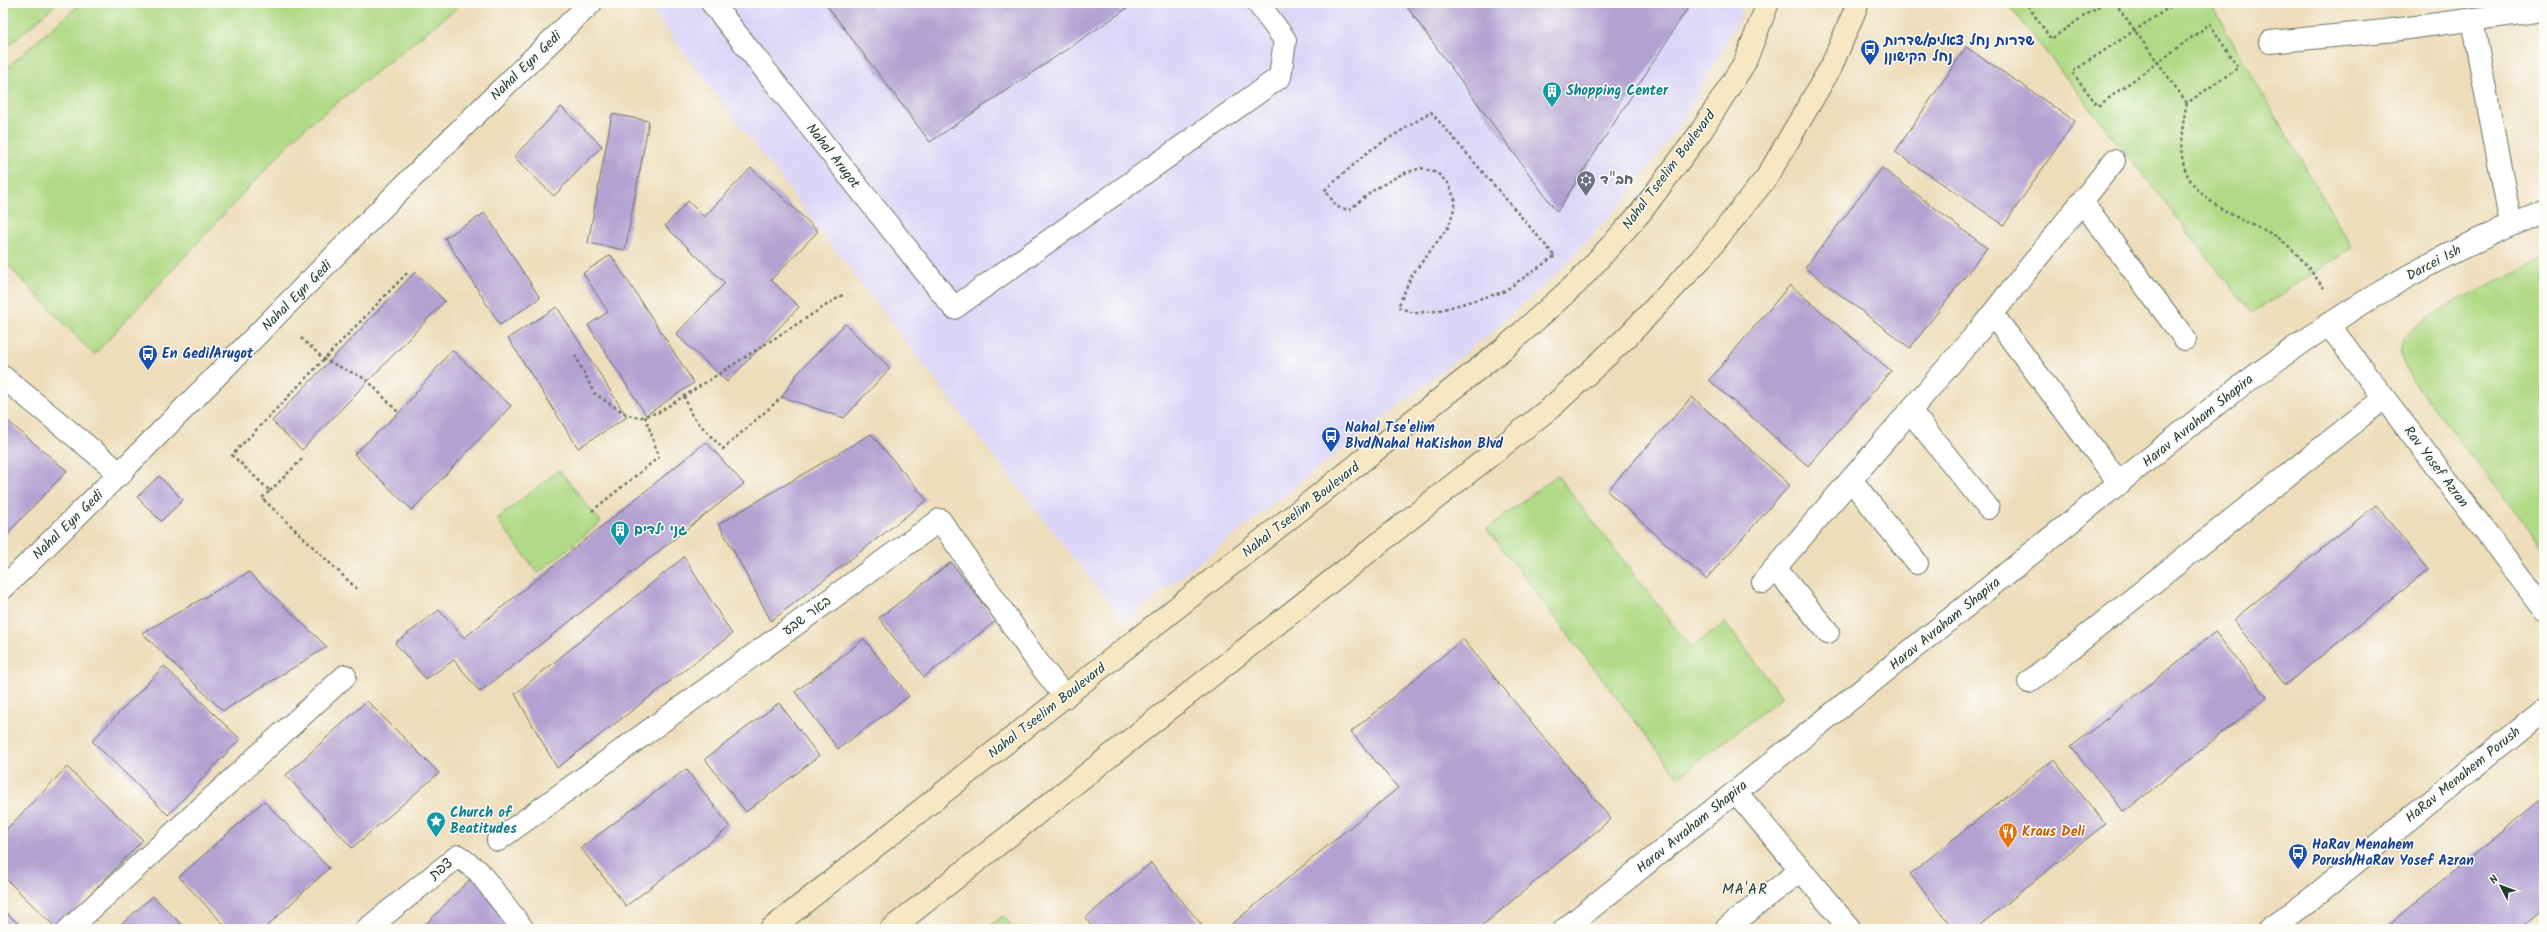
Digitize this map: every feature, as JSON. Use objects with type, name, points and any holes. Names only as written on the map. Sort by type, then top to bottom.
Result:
[{"type":"main road","name":"Nahal Tseelim Boulevard","points":[[771,929],[1066,697],[1507,346],[1578,282],[1641,212],[1700,133],[1745,62],[1768,3]]},
{"type":"main road","points":[[891,929],[1554,406],[1628,336],[1701,259],[1767,177],[1831,67],[1858,3]]},
{"type":"street","name":"Nahal Eyn Gedi","points":[[3,588],[121,474],[508,82],[591,3]]},
{"type":"street","name":"Nahal Arugot","points":[[712,3],[954,308],[1280,77],[1285,40],[1258,3]]},
{"type":"street","points":[[2270,42],[2472,20],[2544,10]]},
{"type":"street","points":[[2472,20],[2511,224]]},
{"type":"street","points":[[1828,632],[1769,575],[1852,481],[1993,315],[2083,203],[2114,161]]},
{"type":"street","points":[[2083,203],[2185,339]]},
{"type":"street","name":"Darcei Ish","points":[[2336,319],[2434,261],[2511,224],[2544,212]]},
{"type":"street","points":[[1993,315],[2120,484]]},
{"type":"street","name":"Rav Yosef Azran","points":[[2336,319],[2384,398],[2544,609]]},
{"type":"street","name":"Harav Avraham Shapira","points":[[1565,929],[2120,484],[2222,400],[2290,349],[2336,319]]},
{"type":"street","points":[[3,377],[121,474]]},
{"type":"street","points":[[2028,682],[2384,398]]},
{"type":"street","points":[[1911,412],[1988,508]]},
{"type":"street","points":[[1852,481],[1917,563]]},
{"type":"street","name":"באר שבע","points":[[498,840],[940,520],[1037,661],[1066,697]]},
{"type":"street","points":[[69,929],[345,676]]},
{"type":"street","name":"HaRav Menahem Porush","points":[[2269,929],[2307,902],[2544,710]]},
{"type":"street","points":[[1736,792],[1850,929]]},
{"type":"street","name":"צפת","points":[[366,929],[458,856],[478,871],[523,929]]},
{"type":"street","points":[[1726,929],[1801,870]]},
{"type":"path","points":[[2033,3],[2028,6],[2051,39],[2103,3]]},
{"type":"path","points":[[2116,3],[2187,103]]},
{"type":"path","points":[[2176,3],[2072,72],[2098,106],[2210,24],[2238,68],[2187,103],[2181,128],[2180,159],[2193,186],[2215,203],[2245,222],[2274,235],[2297,254],[2336,319]]},
{"type":"path","points":[[1554,255],[1503,292],[1437,311],[1414,313],[1398,307],[1412,275],[1449,226],[1456,202],[1448,183],[1437,173],[1421,168],[1402,174],[1375,188],[1349,210],[1337,207],[1326,190],[1369,151],[1431,112],[1578,282]]},
{"type":"path","points":[[270,491],[232,455],[407,273]]},
{"type":"path","points":[[575,355],[594,393],[626,414],[639,418],[659,412],[844,294]]},
{"type":"path","points":[[277,316],[325,360],[366,379],[399,413]]},
{"type":"path","points":[[684,396],[692,416],[723,448],[782,397]]},
{"type":"path","points":[[592,511],[659,457],[645,416]]},
{"type":"path","points":[[304,457],[262,498],[357,589]]},
{"type":"shaded area","points":[[646,3],[1745,3],[1736,25],[1682,122],[1625,199],[1563,268],[1494,330],[1124,622],[981,440]]},
{"type":"green space","points":[[3,3],[57,3],[3,51]]},
{"type":"green space","points":[[81,3],[463,3],[300,132],[94,355],[3,260],[3,71]]},
{"type":"green space","points":[[2007,3],[2210,3],[2352,248],[2252,313]]},
{"type":"green space","points":[[2544,260],[2544,548],[2413,381],[2401,357],[2401,346],[2412,330],[2445,307]]},
{"type":"green space","points":[[559,470],[601,522],[538,573],[497,519]]},
{"type":"green space","points":[[1557,475],[1691,648],[1725,623],[1782,697],[1678,777],[1487,529]]},
{"type":"green space","points":[[1003,916],[1014,929],[986,929]]},
{"type":"building","points":[[825,3],[1135,3],[930,142]]},
{"type":"building","name":"Shopping Center","points":[[1404,3],[1691,3],[1557,212]]},
{"type":"building","points":[[1966,47],[2075,121],[2004,225],[1895,152]]},
{"type":"building","points":[[561,107],[602,146],[554,196],[514,157]]},
{"type":"building","points":[[612,114],[649,121],[625,250],[588,243]]},
{"type":"building","points":[[751,168],[818,231],[771,280],[799,307],[727,382],[676,334],[725,283],[665,226],[688,201],[704,217]]},
{"type":"building","points":[[1882,168],[1987,248],[1910,348],[1805,268]]},
{"type":"building","points":[[485,213],[540,298],[500,325],[445,238]]},
{"type":"building","points":[[611,255],[694,383],[646,415],[588,325],[608,312],[583,273]]},
{"type":"building","points":[[415,272],[445,301],[302,450],[272,421]]},
{"type":"building","points":[[1790,285],[1891,371],[1808,466],[1709,380]]},
{"type":"building","points":[[557,307],[627,417],[578,448],[508,338]]},
{"type":"building","points":[[845,324],[890,368],[844,418],[782,397],[797,374]]},
{"type":"building","points":[[452,350],[511,406],[412,510],[354,454],[399,413]]},
{"type":"building","points":[[1692,397],[1790,485],[1706,579],[1607,491]]},
{"type":"building","points":[[3,417],[67,471],[3,538]]},
{"type":"building","points":[[871,434],[927,500],[771,621],[719,524]]},
{"type":"building","name":"גני ילדים","points":[[706,442],[744,484],[480,692],[454,660],[426,679],[395,643],[439,610],[464,638]]},
{"type":"building","points":[[159,476],[183,500],[161,521],[137,497]]},
{"type":"building","points":[[2376,505],[2428,570],[2285,685],[2233,620]]},
{"type":"building","points":[[684,557],[732,634],[557,768],[515,694]]},
{"type":"building","points":[[951,562],[996,621],[924,677],[879,618]]},
{"type":"building","points":[[249,572],[327,647],[223,711],[142,633]]},
{"type":"building","points":[[2215,632],[2267,697],[2124,812],[2071,747]]},
{"type":"building","points":[[864,639],[909,696],[838,749],[795,692]]},
{"type":"building","points":[[1463,639],[1611,819],[1478,929],[1226,929],[1398,788],[1351,732]]},
{"type":"building","points":[[164,666],[240,739],[168,815],[92,741]]},
{"type":"building","points":[[367,701],[439,773],[352,848],[286,775]]},
{"type":"building","points":[[779,703],[819,756],[746,812],[705,759]]},
{"type":"building","name":"Kraus Deli","points":[[2053,759],[2105,824],[1975,929],[1954,929],[1910,874]]},
{"type":"building","points":[[67,767],[143,840],[57,929],[3,876],[3,833]]},
{"type":"building","points":[[686,769],[730,827],[626,906],[581,848]]},
{"type":"building","points":[[2544,797],[2544,908],[2519,929],[2383,929]]},
{"type":"building","points":[[264,801],[329,868],[264,929],[228,929],[179,877]]},
{"type":"building","points":[[1151,863],[1205,929],[1094,929],[1085,918]]},
{"type":"building","points":[[478,871],[520,929],[421,929]]},
{"type":"building","points":[[153,896],[186,929],[116,929]]},
{"type":"building","points":[[3,910],[24,929],[3,929]]},
{"type":"place","name":"שדרות נחל צאלים/שדרות נחל הקישוןן","points":[[1870,66]]},
{"type":"place","name":"Shopping Center","points":[[1552,108]]},
{"type":"place","name":"חב\"ד","points":[[1586,197]]},
{"type":"place","name":"En Gedi/Arugot","points":[[148,371]]},
{"type":"place","name":"Nahal Tse'elim Blvd/Nahal HaKishon Blvd","points":[[1331,453]]},
{"type":"place","name":"גני ילדים","points":[[620,547]]},
{"type":"place","name":"Church of Beatitudes","points":[[436,838]]},
{"type":"place","name":"Kraus Deli","points":[[2008,849]]},
{"type":"place","name":"HaRav Menahem Porush/HaRav Yosef Azran","points":[[2298,870]]},
{"type":"district","name":"MA'AR","points":[[1745,890]]}]
